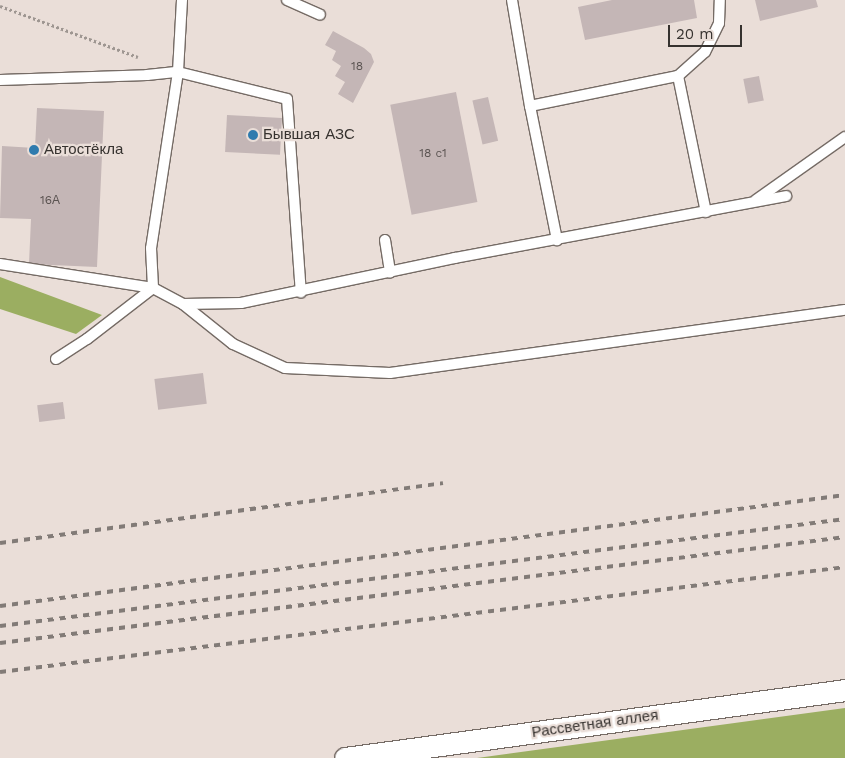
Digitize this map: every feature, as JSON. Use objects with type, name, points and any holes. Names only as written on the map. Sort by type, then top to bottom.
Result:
[{"type":"street","name":"Рассветная аллея","points":[[345,758],[845,690]]},
{"type":"lane","points":[[153,288],[152,248],[178,72],[182,0]]},
{"type":"lane","points":[[287,0],[320,15]]},
{"type":"lane","points":[[512,0],[530,106],[557,240]]},
{"type":"lane","points":[[530,106],[678,76],[704,52],[719,23],[720,0]]},
{"type":"lane","points":[[0,80],[147,76],[178,72],[288,99],[301,292]]},
{"type":"lane","points":[[678,76],[706,212]]},
{"type":"lane","points":[[752,203],[845,137]]},
{"type":"lane","points":[[183,304],[241,303],[786,196]]},
{"type":"lane","points":[[385,240],[390,273]]},
{"type":"lane","points":[[0,264],[153,288],[183,304],[233,344],[285,368],[390,373],[845,310]]},
{"type":"lane","points":[[56,359],[88,339],[153,288]]},
{"type":"path","points":[[0,6],[139,58]]},
{"type":"green space","points":[[0,277],[102,315],[76,334],[0,309]]},
{"type":"green space","points":[[845,708],[845,758],[477,758]]},
{"type":"building","points":[[612,0],[694,0],[697,18],[585,40],[578,7]]},
{"type":"building","points":[[755,0],[816,0],[818,7],[760,21]]},
{"type":"building","points":[[333,31],[364,48],[371,54],[374,62],[353,103],[338,94],[345,82],[335,76],[341,66],[332,60],[336,51],[325,45]]},
{"type":"building","points":[[759,76],[764,101],[748,104],[743,79]]},
{"type":"building","points":[[456,92],[477,202],[412,215],[390,105]]},
{"type":"building","points":[[488,97],[498,141],[483,144],[472,101]]},
{"type":"building","points":[[37,108],[104,111],[97,267],[29,264],[31,219],[0,218],[2,146],[35,148]]},
{"type":"building","name":"Бывшая АЗС","points":[[227,115],[282,118],[280,155],[225,152]]},
{"type":"building","points":[[203,373],[207,404],[158,410],[154,379]]},
{"type":"building","points":[[63,402],[65,419],[39,422],[37,405]]},
{"type":"railway","points":[[0,543],[443,483]]},
{"type":"railway","points":[[0,606],[845,495]]},
{"type":"railway","points":[[0,626],[845,519]]},
{"type":"railway","points":[[0,643],[845,537]]},
{"type":"railway","points":[[0,672],[845,567]]},
{"type":"place","name":"Бывшая АЗС","points":[[253,135]]},
{"type":"place","name":"Автостёкла","points":[[34,150]]}]
